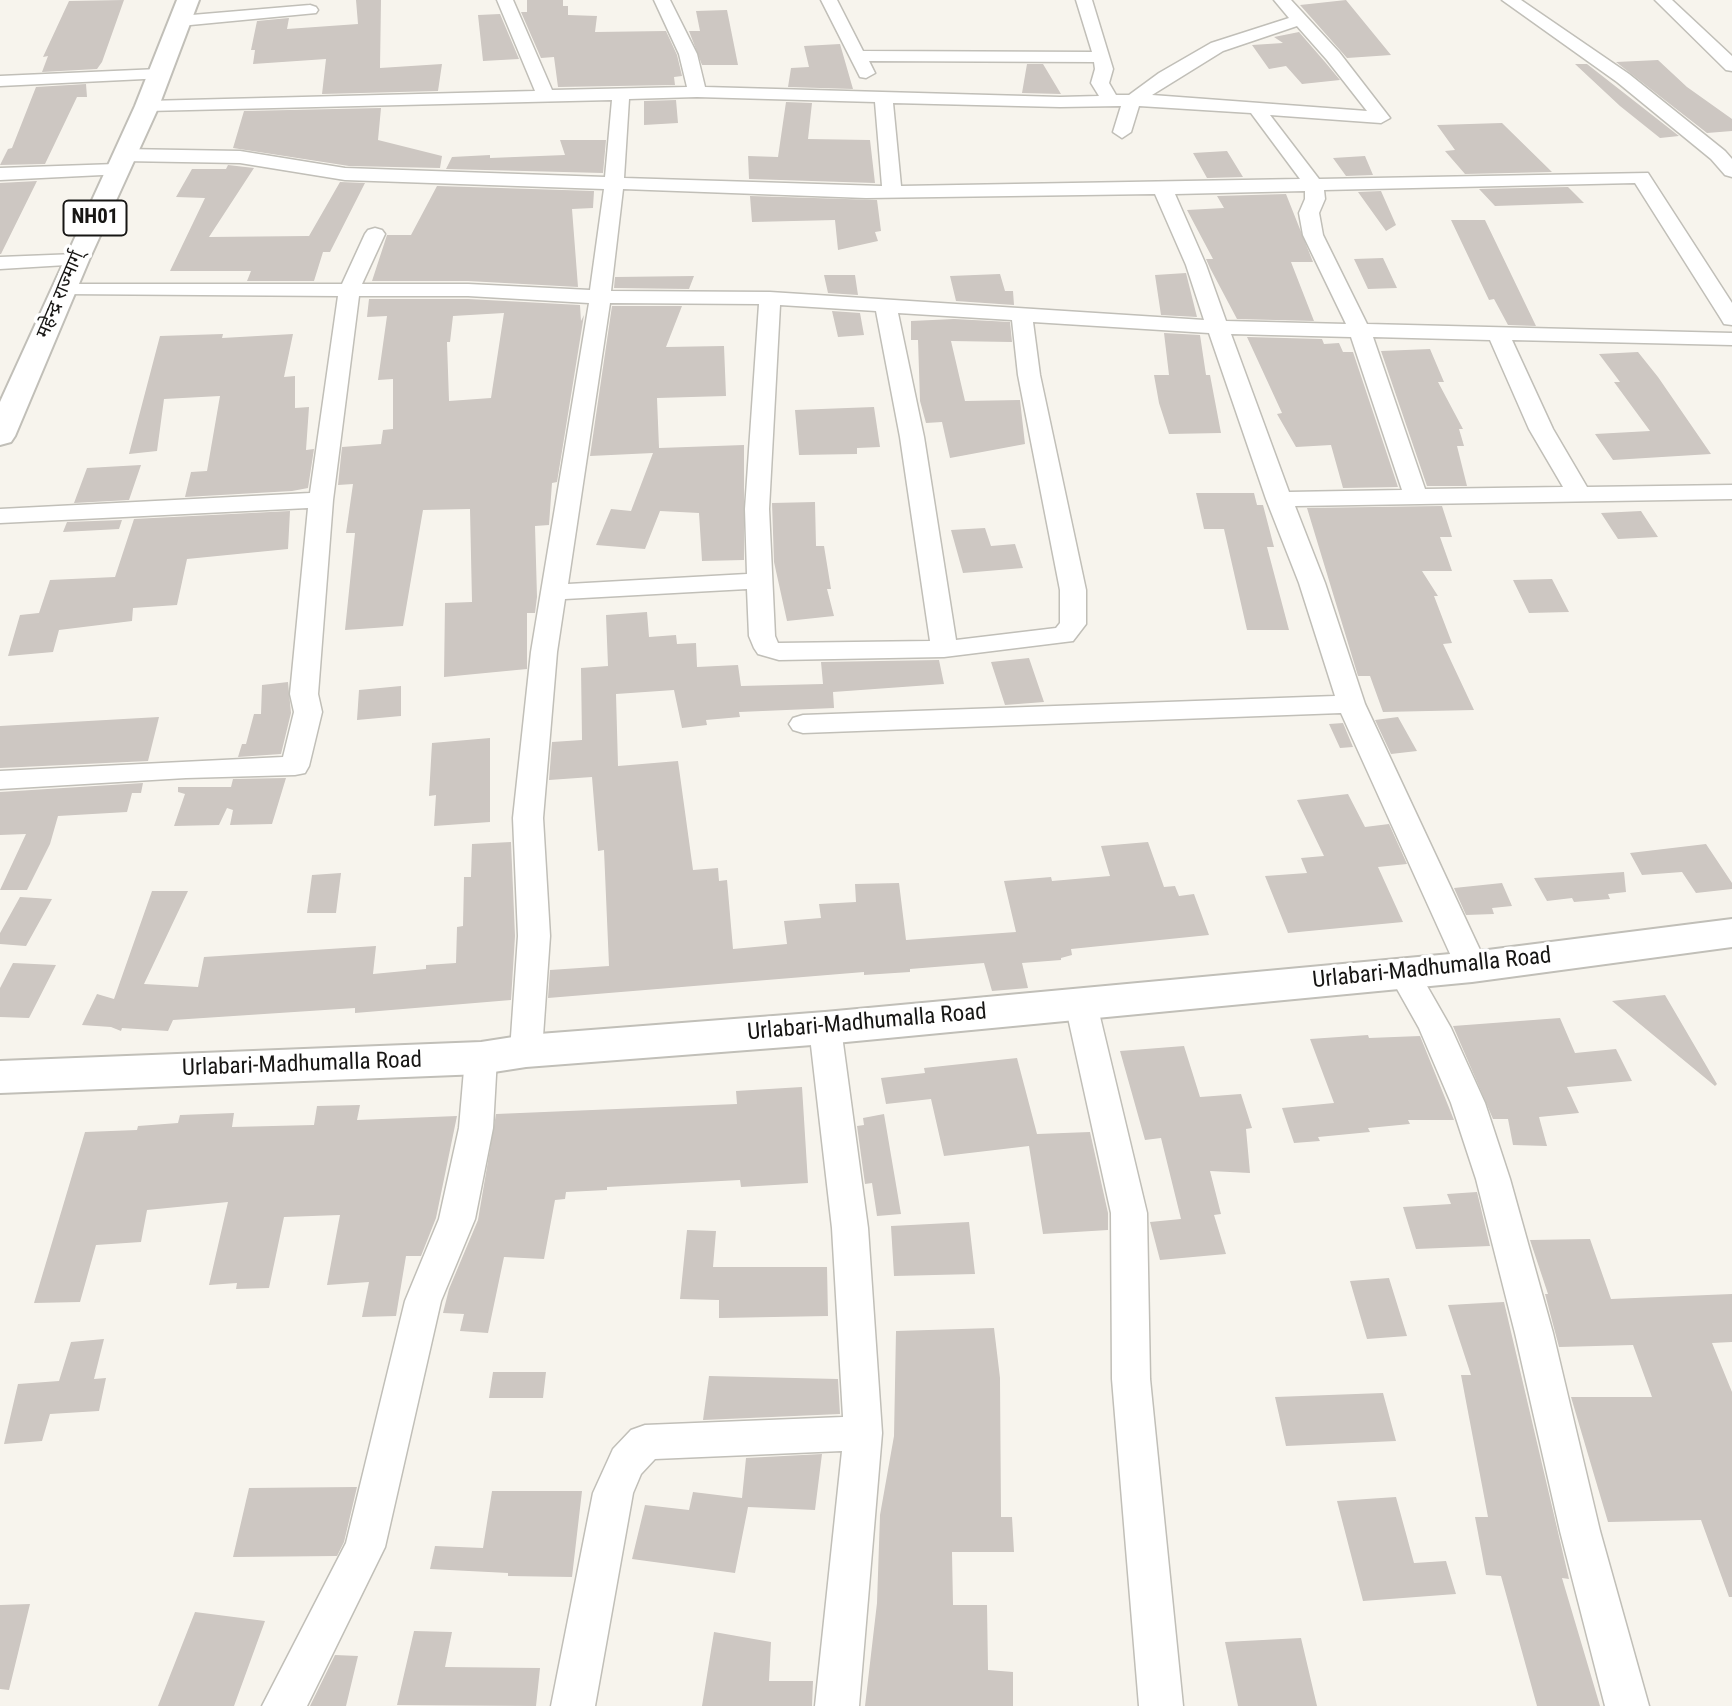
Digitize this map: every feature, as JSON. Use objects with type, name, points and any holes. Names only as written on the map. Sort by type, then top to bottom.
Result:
[{"type":"main road","name":"महेन्द्र राज्मार्ग्","points":[[0,436],[76,260],[147,106],[184,11]]},
{"type":"main road","name":"Urlabari-Madhumalla Road","points":[[0,1077],[481,1058],[526,1051],[825,1028],[1472,967],[1732,933]]},
{"type":"street","points":[[505,0],[546,96]]},
{"type":"street","points":[[662,0],[688,54],[697,92]]},
{"type":"street","points":[[829,0],[867,71],[856,96]]},
{"type":"street","points":[[1084,0],[1104,69],[1100,83],[1111,101]]},
{"type":"street","points":[[147,106],[697,92],[1132,101],[1381,118],[1333,56],[1282,0]]},
{"type":"street","points":[[1510,0],[1623,78],[1717,155],[1732,171]]},
{"type":"street","points":[[1663,0],[1732,66]]},
{"type":"street","points":[[184,11],[310,10]]},
{"type":"street","points":[[1122,132],[1132,101],[1217,47],[1300,20]]},
{"type":"street","points":[[859,57],[1101,57]]},
{"type":"street","points":[[0,81],[159,74]]},
{"type":"street","points":[[526,1051],[534,936],[528,818],[544,652],[600,297],[614,183],[621,93]]},
{"type":"street","points":[[884,97],[892,192]]},
{"type":"street","points":[[1257,108],[1269,128],[1314,185],[1315,199],[1309,213],[1313,235],[1359,329],[1416,497]]},
{"type":"street","points":[[0,174],[120,162],[240,157],[345,174],[892,192],[1641,177],[1732,319]]},
{"type":"street","points":[[1163,188],[1196,265],[1216,327],[1312,583],[1352,704],[1472,967]]},
{"type":"street","points":[[0,780],[186,769],[295,766],[307,712],[304,694],[321,500],[349,290],[374,234]]},
{"type":"street","points":[[0,262],[76,260]]},
{"type":"street","points":[[64,288],[468,290],[600,297],[770,298],[1216,327],[1732,340]]},
{"type":"street","points":[[770,298],[757,509],[762,636],[767,648],[779,652],[944,649],[1064,635],[1073,624],[1073,590],[1029,375],[1023,315]]},
{"type":"street","points":[[887,306],[912,437],[944,649]]},
{"type":"street","points":[[1499,333],[1541,429],[1580,496]]},
{"type":"street","points":[[1279,499],[1732,492]]},
{"type":"street","points":[[0,516],[321,500]]},
{"type":"street","points":[[554,592],[759,581]]},
{"type":"street","points":[[803,724],[1352,704]]},
{"type":"street","points":[[1404,973],[1435,1028],[1468,1103],[1493,1179],[1534,1333],[1580,1531],[1627,1706]]},
{"type":"street","points":[[1081,1004],[1129,1213],[1131,1378],[1161,1706]]},
{"type":"street","points":[[825,1028],[850,1228],[863,1433],[837,1706]]},
{"type":"street","points":[[284,1706],[365,1547],[423,1301],[457,1219],[476,1129],[481,1058]]},
{"type":"street","points":[[573,1706],[613,1493],[626,1462],[645,1442],[863,1433]]},
{"type":"building","points":[[124,0],[102,62],[97,69],[42,72],[48,56],[43,57],[69,1]]},
{"type":"building","points":[[356,0],[381,0],[380,68],[442,64],[438,91],[322,94],[326,59],[253,64],[255,50],[251,50],[257,21],[289,18],[287,29],[358,24]]},
{"type":"building","points":[[527,0],[563,0],[563,6],[568,6],[568,15],[597,16],[595,32],[666,31],[677,55],[682,76],[674,77],[675,85],[558,87],[554,57],[541,58],[521,12],[527,12]]},
{"type":"building","points":[[1346,0],[1391,55],[1347,58],[1300,5]]},
{"type":"building","points":[[727,10],[738,65],[702,65],[689,31],[700,31],[696,11]]},
{"type":"building","points":[[500,14],[519,59],[483,61],[478,15]]},
{"type":"building","points":[[1299,32],[1340,80],[1302,84],[1286,66],[1269,69],[1252,45],[1283,43],[1274,37]]},
{"type":"building","points":[[840,44],[853,89],[788,87],[791,68],[809,67],[804,46]]},
{"type":"building","points":[[1658,60],[1687,87],[1732,119],[1732,131],[1707,133],[1616,62]]},
{"type":"building","points":[[1027,64],[1043,64],[1061,94],[1022,93]]},
{"type":"building","points":[[1575,64],[1587,64],[1679,136],[1660,138],[1620,106]]},
{"type":"building","points":[[86,84],[87,97],[77,97],[45,164],[0,165],[8,149],[12,148],[36,87]]},
{"type":"building","points":[[676,100],[678,123],[644,125],[644,101]]},
{"type":"building","points":[[786,102],[812,103],[808,139],[870,140],[875,183],[749,179],[748,156],[778,157]]},
{"type":"building","points":[[381,108],[378,140],[442,156],[440,168],[349,166],[233,148],[244,111]]},
{"type":"building","points":[[1502,123],[1552,172],[1465,174],[1445,151],[1455,150],[1437,125]]},
{"type":"building","points":[[560,140],[606,140],[603,173],[446,169],[452,157],[565,155]]},
{"type":"building","points":[[1227,151],[1243,177],[1207,178],[1193,153]]},
{"type":"building","points":[[1365,156],[1373,175],[1346,176],[1333,158]]},
{"type":"building","points":[[228,165],[254,168],[209,237],[309,236],[340,182],[365,183],[330,252],[323,252],[314,281],[247,281],[251,271],[170,271],[205,198],[176,197],[192,169],[226,169]]},
{"type":"building","points":[[37,181],[1,254],[0,254],[0,183]]},
{"type":"building","points":[[437,186],[594,191],[593,208],[572,209],[578,287],[468,281],[372,281],[387,235],[411,235]]},
{"type":"building","points":[[1568,187],[1584,203],[1495,206],[1479,189]]},
{"type":"building","points":[[1381,191],[1396,225],[1386,231],[1358,192]]},
{"type":"building","points":[[1286,194],[1313,262],[1291,262],[1314,321],[1237,319],[1210,268],[1206,259],[1213,259],[1187,210],[1224,208],[1217,196]]},
{"type":"building","points":[[750,196],[877,200],[881,231],[875,232],[878,241],[838,250],[835,220],[752,222]]},
{"type":"building","points":[[1451,220],[1485,220],[1536,326],[1508,325],[1494,299],[1489,300]]},
{"type":"building","points":[[1383,258],[1397,288],[1368,289],[1354,259]]},
{"type":"building","points":[[1186,273],[1197,317],[1161,315],[1155,275]]},
{"type":"building","points":[[1000,274],[1005,291],[1013,291],[1014,305],[956,301],[950,276]]},
{"type":"building","points":[[824,275],[855,275],[858,295],[828,293]]},
{"type":"building","points":[[694,276],[689,289],[614,288],[615,277]]},
{"type":"building","points":[[369,299],[468,299],[580,305],[581,321],[584,315],[557,482],[552,483],[549,525],[535,526],[537,597],[535,613],[527,613],[527,669],[444,677],[445,603],[472,602],[470,509],[423,510],[403,626],[345,630],[355,533],[346,533],[353,484],[338,485],[342,447],[381,444],[383,430],[393,429],[393,379],[378,380],[387,316],[367,317]],"holes":[[[504,313],[491,398],[449,401],[447,342],[450,342],[453,316]]]},
{"type":"building","points":[[612,306],[682,306],[666,347],[724,346],[726,396],[657,398],[659,448],[744,445],[744,560],[702,561],[699,513],[660,511],[645,549],[596,545],[611,509],[631,511],[653,453],[590,456]]},
{"type":"building","points":[[832,311],[860,313],[864,335],[838,337]]},
{"type":"building","points":[[954,319],[1010,322],[1012,342],[951,341],[965,401],[1020,400],[1025,444],[950,458],[942,422],[926,423],[920,401],[918,340],[911,340],[911,321]]},
{"type":"building","points":[[1164,333],[1200,335],[1206,375],[1210,375],[1221,433],[1169,434],[1154,375],[1169,375]]},
{"type":"building","points":[[223,334],[222,338],[293,334],[284,377],[295,376],[295,408],[309,407],[306,450],[314,449],[308,488],[185,497],[191,472],[207,471],[220,396],[164,399],[157,451],[129,454],[160,336]]},
{"type":"building","points":[[1247,337],[1322,339],[1324,344],[1339,343],[1343,352],[1353,352],[1398,487],[1343,488],[1331,445],[1296,447],[1277,414],[1282,413]]},
{"type":"building","points":[[1430,349],[1444,382],[1438,382],[1463,429],[1459,429],[1464,446],[1457,446],[1467,486],[1427,486],[1381,351]]},
{"type":"building","points":[[1638,352],[1711,454],[1613,460],[1595,434],[1650,431],[1614,382],[1620,382],[1599,354]]},
{"type":"building","points":[[874,407],[880,447],[857,448],[857,454],[799,455],[795,410]]},
{"type":"building","points":[[141,465],[129,500],[74,503],[87,468]]},
{"type":"building","points":[[1196,493],[1254,493],[1257,505],[1263,505],[1274,547],[1267,547],[1289,630],[1247,630],[1224,529],[1204,529]]},
{"type":"building","points":[[815,502],[816,546],[824,546],[831,589],[827,589],[834,616],[787,621],[774,562],[772,503]]},
{"type":"building","points":[[1442,506],[1452,537],[1440,537],[1452,571],[1422,571],[1438,596],[1434,596],[1452,643],[1443,644],[1474,710],[1383,712],[1370,676],[1358,676],[1307,508]]},
{"type":"building","points":[[290,511],[288,549],[187,559],[177,605],[133,608],[132,621],[59,630],[53,652],[8,656],[20,615],[39,613],[50,580],[115,577],[134,519]]},
{"type":"building","points":[[1641,511],[1658,537],[1618,539],[1601,513]]},
{"type":"building","points":[[122,520],[119,529],[63,532],[67,522]]},
{"type":"building","points":[[985,528],[991,546],[1015,544],[1023,568],[963,573],[951,530]]},
{"type":"building","points":[[1552,579],[1569,612],[1529,613],[1513,580]]},
{"type":"building","points":[[647,612],[649,637],[676,635],[677,644],[696,643],[697,667],[738,665],[741,686],[823,684],[821,662],[939,660],[944,684],[833,692],[834,708],[739,712],[740,717],[706,720],[707,725],[682,728],[674,690],[616,694],[618,766],[678,761],[693,870],[718,868],[719,881],[727,880],[733,949],[787,944],[784,921],[821,918],[819,904],[856,902],[855,884],[899,883],[906,940],[1016,932],[1004,881],[1051,877],[1052,881],[1110,876],[1101,846],[1148,842],[1164,887],[1175,886],[1179,896],[1194,894],[1209,935],[1071,949],[1072,955],[1061,960],[1022,963],[1028,988],[992,991],[984,963],[910,969],[910,972],[864,975],[864,972],[548,998],[550,970],[609,966],[604,850],[598,851],[592,777],[549,780],[552,742],[582,740],[581,668],[608,666],[606,615]]},
{"type":"building","points":[[1029,658],[1044,702],[1005,705],[991,662]]},
{"type":"building","points":[[288,682],[291,713],[281,754],[238,757],[242,744],[246,744],[254,714],[261,714],[262,685]]},
{"type":"building","points":[[401,686],[401,716],[357,720],[359,690]]},
{"type":"building","points":[[159,717],[148,761],[0,768],[0,726]]},
{"type":"building","points":[[1398,717],[1417,751],[1391,754],[1375,720]]},
{"type":"building","points":[[1343,723],[1353,747],[1340,748],[1329,724]]},
{"type":"building","points":[[490,738],[490,822],[434,826],[436,795],[429,796],[432,743]]},
{"type":"building","points":[[286,778],[272,824],[230,825],[233,810],[227,808],[219,825],[174,826],[185,794],[178,792],[178,787],[231,787],[233,779]]},
{"type":"building","points":[[143,783],[141,793],[132,793],[127,812],[58,816],[50,844],[27,890],[0,890],[26,834],[0,835],[0,792]]},
{"type":"building","points":[[1348,794],[1365,827],[1389,824],[1407,864],[1378,867],[1403,922],[1288,933],[1265,876],[1307,873],[1301,858],[1324,856],[1297,800]]},
{"type":"building","points":[[511,842],[515,936],[511,1000],[355,1013],[355,1008],[173,1020],[168,1031],[122,1028],[121,1031],[111,1027],[82,1025],[97,994],[114,999],[152,891],[188,891],[144,984],[198,987],[204,957],[376,946],[373,974],[426,969],[426,965],[456,963],[457,927],[463,926],[464,877],[471,877],[472,844]]},
{"type":"building","points":[[1706,844],[1732,883],[1732,889],[1696,893],[1682,872],[1642,875],[1630,853]]},
{"type":"building","points":[[1624,872],[1626,892],[1608,894],[1610,899],[1574,902],[1572,898],[1547,901],[1534,878]]},
{"type":"building","points":[[341,873],[336,913],[307,913],[312,875]]},
{"type":"building","points":[[1502,883],[1512,906],[1492,908],[1494,914],[1466,915],[1454,888]]},
{"type":"building","points":[[20,897],[52,899],[26,946],[0,944],[0,933]]},
{"type":"building","points":[[13,963],[56,965],[29,1018],[0,1017],[0,988]]},
{"type":"building","points":[[1665,995],[1717,1084],[1715,1086],[1612,1001]]},
{"type":"building","points":[[1560,1018],[1575,1053],[1616,1049],[1632,1081],[1567,1087],[1579,1113],[1539,1117],[1547,1146],[1513,1145],[1508,1119],[1493,1119],[1453,1026]]},
{"type":"building","points":[[1368,1035],[1369,1038],[1420,1036],[1454,1120],[1408,1120],[1410,1124],[1368,1128],[1370,1132],[1318,1137],[1320,1141],[1294,1143],[1282,1108],[1334,1103],[1310,1039]]},
{"type":"building","points":[[1184,1046],[1200,1097],[1241,1094],[1252,1128],[1246,1129],[1250,1173],[1210,1171],[1221,1214],[1214,1215],[1226,1254],[1160,1260],[1150,1222],[1181,1219],[1161,1138],[1145,1140],[1120,1051]]},
{"type":"building","points":[[1017,1058],[1037,1134],[1090,1132],[1108,1213],[1108,1230],[1043,1234],[1029,1146],[944,1156],[931,1099],[886,1104],[881,1078],[925,1073],[924,1068]]},
{"type":"building","points":[[802,1087],[808,1183],[741,1187],[740,1180],[607,1187],[607,1190],[566,1192],[565,1199],[555,1200],[544,1259],[504,1257],[488,1333],[460,1331],[464,1314],[443,1313],[449,1289],[478,1220],[496,1114],[737,1104],[736,1091]]},
{"type":"building","points":[[360,1105],[357,1120],[457,1116],[436,1218],[421,1256],[406,1256],[396,1316],[362,1317],[369,1282],[327,1285],[340,1215],[284,1217],[269,1288],[236,1289],[237,1283],[209,1285],[228,1202],[147,1210],[141,1242],[96,1245],[80,1302],[34,1303],[85,1132],[137,1130],[138,1126],[178,1123],[180,1115],[234,1113],[232,1127],[314,1125],[317,1106]]},
{"type":"building","points":[[884,1114],[901,1214],[877,1216],[872,1183],[865,1184],[857,1126],[864,1125],[863,1118]]},
{"type":"building","points":[[1477,1192],[1490,1246],[1416,1249],[1403,1207],[1451,1204],[1447,1194]]},
{"type":"building","points":[[969,1222],[975,1274],[894,1276],[891,1226]]},
{"type":"building","points":[[687,1230],[716,1231],[713,1267],[827,1267],[828,1316],[719,1318],[719,1300],[680,1299]]},
{"type":"building","points":[[1590,1239],[1611,1299],[1732,1294],[1732,1342],[1712,1343],[1732,1392],[1732,1597],[1729,1597],[1701,1520],[1608,1522],[1571,1397],[1652,1397],[1633,1345],[1559,1347],[1545,1294],[1548,1294],[1530,1240]]},
{"type":"building","points":[[1389,1278],[1407,1336],[1367,1339],[1350,1281]]},
{"type":"building","points":[[1504,1302],[1569,1579],[1562,1578],[1600,1706],[1537,1706],[1501,1576],[1486,1575],[1475,1517],[1488,1517],[1461,1375],[1471,1375],[1448,1305]]},
{"type":"building","points":[[994,1328],[1000,1378],[1001,1517],[1012,1517],[1014,1552],[952,1552],[953,1605],[987,1605],[988,1670],[1013,1672],[1013,1706],[865,1706],[877,1603],[880,1515],[894,1436],[896,1331]]},
{"type":"building","points":[[104,1339],[94,1379],[106,1378],[99,1411],[50,1414],[42,1441],[4,1444],[18,1384],[59,1381],[71,1342]]},
{"type":"building","points":[[493,1372],[546,1372],[543,1398],[489,1398]]},
{"type":"building","points":[[709,1376],[838,1379],[840,1414],[703,1420]]},
{"type":"building","points":[[1383,1393],[1396,1441],[1286,1446],[1275,1397]]},
{"type":"building","points":[[822,1454],[815,1510],[748,1507],[735,1573],[632,1559],[645,1505],[689,1510],[693,1492],[742,1498],[746,1458]]},
{"type":"building","points":[[357,1487],[344,1542],[337,1556],[233,1557],[249,1488]]},
{"type":"building","points":[[492,1491],[582,1491],[572,1577],[508,1576],[508,1573],[430,1569],[435,1546],[483,1548]]},
{"type":"building","points":[[1396,1497],[1414,1563],[1446,1561],[1456,1594],[1363,1601],[1337,1501]]},
{"type":"building","points":[[30,1604],[9,1690],[0,1689],[0,1605]]},
{"type":"building","points":[[195,1612],[265,1621],[234,1706],[158,1706]]},
{"type":"building","points":[[414,1631],[452,1632],[445,1667],[540,1668],[536,1706],[397,1705]]},
{"type":"building","points":[[714,1632],[771,1642],[769,1681],[813,1681],[812,1706],[702,1706]]},
{"type":"building","points":[[1301,1638],[1317,1706],[1238,1706],[1225,1642]]},
{"type":"building","points":[[335,1655],[358,1656],[346,1706],[310,1706]]}]
